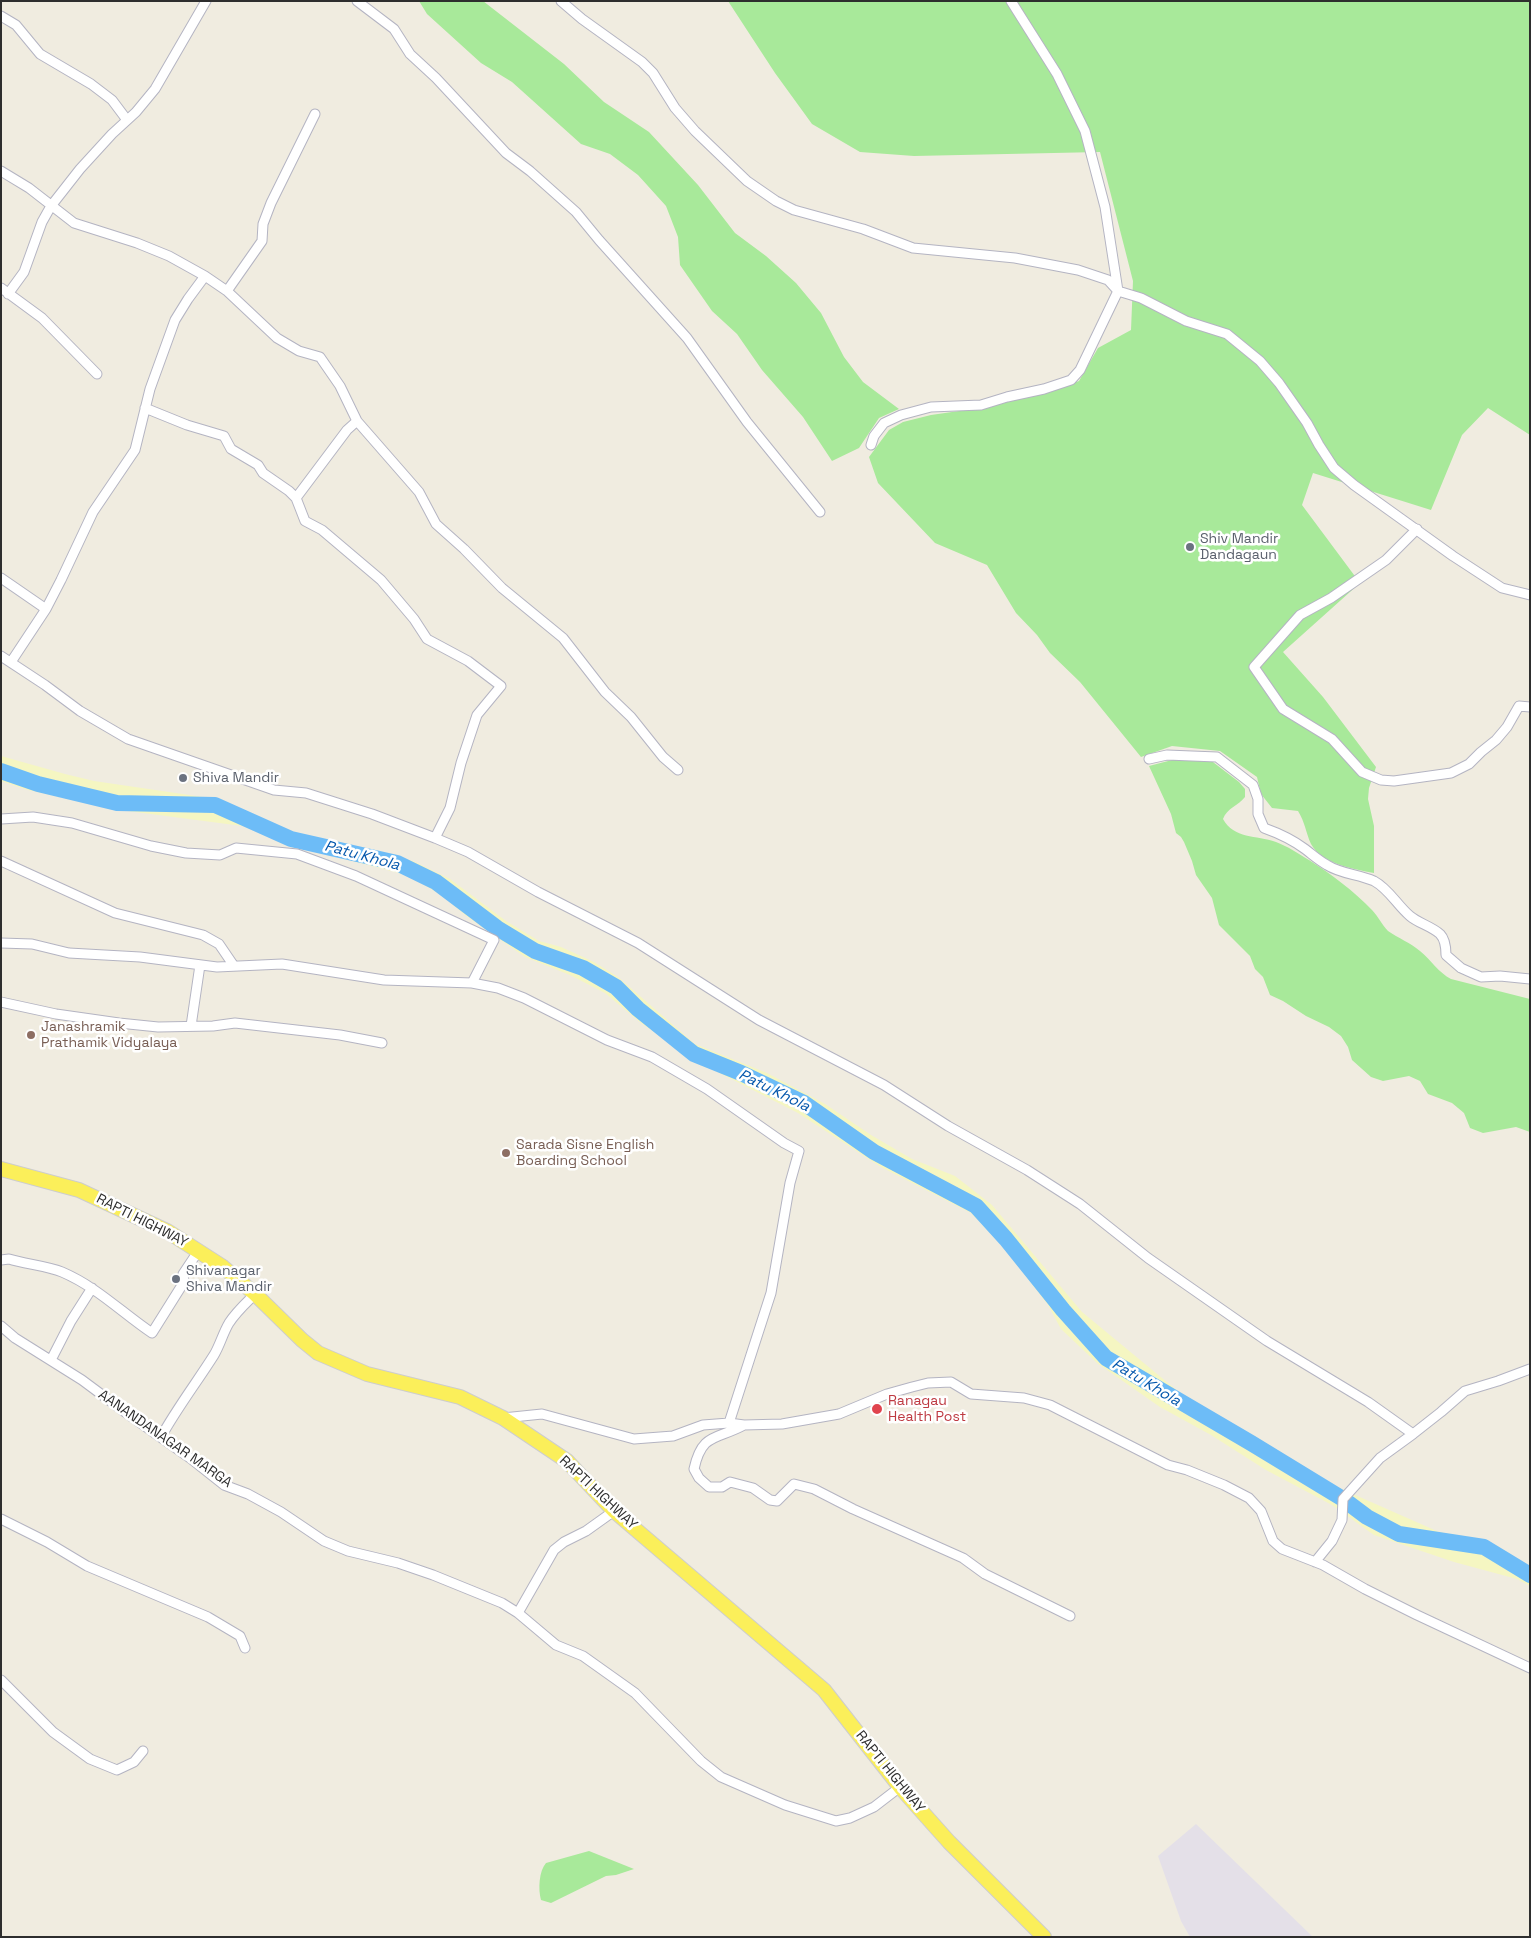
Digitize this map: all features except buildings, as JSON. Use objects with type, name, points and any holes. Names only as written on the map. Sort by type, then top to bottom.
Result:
[{"type":"main road","name":"RAPTI HIGHWAY","points":[[1,1169],[79,1190],[167,1231],[199,1250],[255,1294],[318,1353],[367,1374],[460,1397],[503,1418],[567,1462],[614,1511],[824,1690],[900,1787],[949,1842],[1044,1937]]},
{"type":"street","points":[[96,374],[42,318],[5,291],[24,272],[42,222],[51,206],[80,169],[112,134],[136,112],[155,89],[206,1]]},
{"type":"street","points":[[357,1],[394,29],[410,54],[436,78],[506,153],[530,171],[576,212],[598,240],[687,338],[747,422],[820,512]]},
{"type":"street","points":[[561,1],[582,19],[642,62],[653,73],[675,108],[695,130],[747,181],[776,201],[794,210],[863,229],[913,248],[1016,258],[1078,270],[1108,280],[1118,291],[1141,298],[1186,321],[1227,334],[1260,361],[1279,383],[1307,423],[1318,445],[1334,468],[1354,485],[1452,556],[1502,588],[1530,595]]},
{"type":"street","points":[[871,445],[874,436],[884,423],[901,415],[931,407],[982,405],[1071,380],[1080,370],[1118,291],[1104,200],[1085,131],[1057,74],[1010,1]]},
{"type":"street","points":[[1,16],[16,25],[40,54],[91,84],[112,100],[127,120]]},
{"type":"street","points":[[227,291],[262,241],[263,224],[271,203],[315,114]]},
{"type":"street","points":[[1,171],[29,188],[74,223],[137,243],[169,256],[205,276],[227,291],[277,338],[299,351],[320,356],[340,386],[356,421],[419,492],[436,524],[509,593],[563,638],[605,692],[631,716],[663,757],[678,770]]},
{"type":"street","points":[[11,662],[46,609],[62,580],[93,512],[135,450],[155,372],[175,320],[205,276]]},
{"type":"street","points":[[145,408],[187,426],[224,436],[231,449],[258,465],[263,473],[296,498],[305,521],[322,530],[381,580],[414,619],[427,639],[468,661],[500,686],[477,715],[461,763],[450,808],[435,838]]},
{"type":"street","points":[[296,498],[347,430],[356,421]]},
{"type":"street","points":[[1416,529],[1386,560],[1331,598],[1300,615],[1254,667],[1264,683],[1283,709],[1332,739],[1362,772],[1381,780],[1394,781],[1451,773],[1469,764],[1496,740],[1507,727],[1519,706],[1530,707]]},
{"type":"street","points":[[1,578],[46,609]]},
{"type":"street","points":[[1,656],[80,711],[128,739],[274,790],[306,793],[372,814],[435,838],[468,852],[538,892],[638,943],[759,1020],[884,1085],[948,1126],[1027,1170],[1080,1204],[1148,1258],[1267,1340],[1368,1402],[1413,1434]]},
{"type":"street","points":[[1149,759],[1167,755],[1217,757],[1253,785],[1258,799],[1258,814],[1264,828],[1305,849],[1315,858],[1342,873],[1374,882],[1387,891],[1410,916],[1440,934],[1445,945],[1446,955],[1461,968],[1481,977],[1500,976],[1530,979]]},
{"type":"street","points":[[1,819],[33,818],[72,823],[151,846],[186,853],[220,855],[236,848],[297,854],[356,876],[494,940],[472,983]]},
{"type":"street","points":[[1,861],[115,913],[203,935],[219,944],[234,966]]},
{"type":"street","points":[[1,943],[32,944],[69,953],[140,957],[217,967],[282,964],[384,980],[472,983],[498,988],[524,998],[600,1037],[652,1057],[707,1089],[784,1143],[799,1150],[790,1182],[771,1293],[729,1423]]},
{"type":"street","points":[[191,1026],[200,965]]},
{"type":"street","points":[[1,1002],[56,1014],[119,1023],[158,1027],[213,1026],[235,1023],[340,1035],[382,1043]]},
{"type":"street","points":[[1,1260],[9,1259],[59,1271],[92,1288],[152,1333],[184,1282],[182,1274],[199,1250]]},
{"type":"street","points":[[51,1360],[71,1321],[92,1288]]},
{"type":"street","points":[[161,1436],[179,1404],[214,1354],[229,1324],[242,1306],[255,1294]]},
{"type":"street","name":"AANANDANAGAR MARGA","points":[[1,1326],[15,1338],[82,1380],[161,1436],[224,1485],[248,1494],[281,1512],[324,1541],[348,1551],[398,1563],[433,1575],[502,1603],[518,1613],[556,1645],[583,1656],[635,1694],[701,1761],[721,1776],[785,1805],[836,1821],[850,1818],[874,1807],[900,1787]]},
{"type":"street","points":[[1315,1562],[1332,1541],[1342,1520],[1343,1499],[1380,1458],[1442,1412],[1465,1390],[1498,1381],[1530,1369]]},
{"type":"street","points":[[503,1418],[542,1414],[634,1439],[673,1436],[703,1425],[729,1423],[744,1425],[782,1424],[839,1414],[886,1394],[928,1383],[951,1382],[971,1394],[1024,1398],[1050,1405],[1168,1465],[1187,1470],[1224,1485],[1249,1498],[1261,1511],[1273,1541],[1282,1549],[1315,1562],[1416,1615],[1530,1668]]},
{"type":"street","points":[[744,1425],[734,1431],[718,1435],[705,1443],[697,1455],[694,1469],[699,1478],[709,1487],[722,1486],[730,1482],[753,1488],[770,1500],[777,1501],[794,1484],[814,1489],[853,1509],[963,1558],[986,1574],[1070,1616]]},
{"type":"street","points":[[518,1613],[554,1550],[564,1542],[586,1531],[614,1511]]},
{"type":"street","points":[[1,1519],[47,1542],[87,1566],[208,1617],[240,1636],[245,1648]]},
{"type":"street","points":[[1,1680],[53,1732],[90,1759],[117,1770],[134,1762],[143,1751]]},
{"type":"shaded area","points":[[1196,1824],[1313,1937],[1190,1937],[1181,1921],[1158,1856]]},
{"type":"green space","points":[[419,1],[483,1],[564,64],[604,102],[649,132],[698,185],[735,233],[766,256],[796,283],[821,313],[844,357],[863,382],[899,409],[879,418],[859,448],[832,461],[803,417],[762,370],[737,334],[712,311],[680,265],[678,237],[666,206],[638,175],[610,154],[581,144],[512,82],[481,63],[427,14]]},
{"type":"green space","points":[[728,1],[1530,1],[1530,435],[1488,408],[1462,435],[1431,510],[1313,473],[1302,505],[1360,583],[1283,652],[1323,697],[1376,767],[1369,788],[1368,799],[1374,826],[1374,873],[1357,870],[1330,861],[1316,851],[1311,844],[1298,811],[1272,808],[1261,794],[1257,777],[1220,751],[1172,746],[1141,757],[1080,682],[1050,653],[1037,635],[1016,613],[987,565],[935,543],[878,483],[869,457],[889,430],[903,422],[1042,394],[1079,381],[1098,348],[1131,330],[1133,281],[1100,152],[914,156],[860,152],[812,124],[775,73]]},
{"type":"green space","points":[[1209,759],[1239,782],[1245,789],[1245,797],[1227,812],[1223,819],[1233,830],[1280,844],[1326,871],[1365,903],[1388,931],[1416,948],[1451,979],[1530,999],[1530,1132],[1516,1127],[1483,1133],[1470,1128],[1464,1113],[1452,1103],[1428,1094],[1420,1081],[1409,1076],[1383,1081],[1371,1077],[1352,1060],[1348,1047],[1341,1036],[1329,1027],[1270,995],[1263,977],[1255,969],[1250,956],[1219,925],[1212,898],[1196,875],[1184,842],[1176,833],[1171,814],[1149,766],[1172,760]]},
{"type":"green space","points":[[589,1851],[634,1869],[606,1876],[551,1903],[541,1900],[540,1880],[546,1863]]},
{"type":"sand","points":[[1,756],[94,781],[203,797],[245,812],[301,837],[413,861],[450,879],[506,921],[539,941],[561,947],[594,962],[618,977],[695,1044],[767,1073],[825,1104],[871,1135],[912,1159],[955,1176],[992,1205],[1082,1312],[1185,1397],[1256,1437],[1337,1487],[1439,1532],[1480,1539],[1499,1547],[1530,1567],[1530,1586],[1517,1579],[1454,1562],[1374,1535],[1332,1505],[1266,1470],[1211,1435],[1160,1407],[1097,1363],[1061,1329],[1048,1305],[1002,1245],[971,1213],[881,1167],[798,1113],[700,1063],[641,1023],[605,993],[570,975],[525,957],[465,915],[444,897],[410,876],[311,850],[250,827],[120,810],[28,790],[1,781]]},
{"type":"waterway","name":"Patu Khola","points":[[1,771],[38,784],[117,803],[215,805],[291,839],[397,863],[436,882],[497,928],[535,951],[583,968],[616,987],[638,1009],[694,1054],[741,1073],[804,1103],[874,1152],[976,1206],[1106,1358],[1343,1499],[1367,1517],[1399,1534],[1484,1547],[1530,1575]]},
{"type":"place","name":"Shiv Mandir Dandagaun","points":[[1190,547]]},
{"type":"place","name":"Shiva Mandir","points":[[183,778]]},
{"type":"place","name":"Janashramik Prathamik Vidyalaya","points":[[31,1035]]},
{"type":"place","name":"Sarada Sisne English Boarding School","points":[[506,1153]]},
{"type":"place","name":"Shivanagar Shiva Mandir","points":[[176,1279]]},
{"type":"place","name":"Ranagau Health Post","points":[[877,1409]]}]
